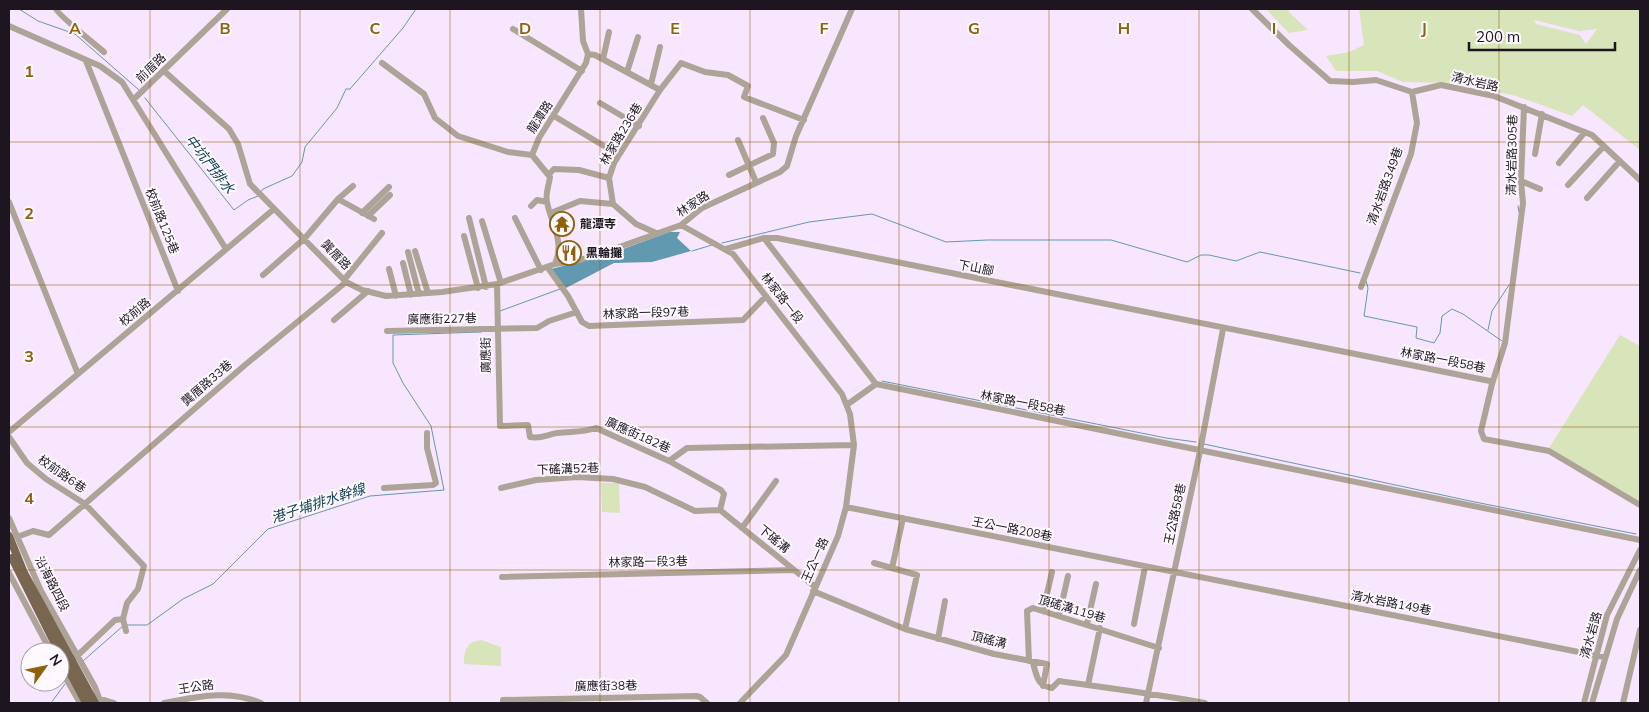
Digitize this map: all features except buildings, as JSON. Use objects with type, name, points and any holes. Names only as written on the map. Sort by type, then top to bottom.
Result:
[{"type":"main road","name":"沿海路四段","points":[[13,536],[25,572],[54,642]]},
{"type":"main road","name":"沿海路四段","points":[[9,549],[25,572],[58,642]]},
{"type":"main road","points":[[70,666],[91,702]]},
{"type":"street","points":[[56,9],[57,14],[82,31],[104,52]]},
{"type":"street","name":"前厝路","points":[[9,26],[112,72],[134,99],[227,9]]},
{"type":"street","points":[[581,9],[583,40],[588,54],[603,59],[660,90]]},
{"type":"street","name":"林家路","points":[[442,292],[499,284],[556,264],[599,254],[681,225],[702,208],[784,170],[852,9]]},
{"type":"street","name":"清水岩路","points":[[1252,9],[1289,45],[1330,80],[1353,82],[1376,80],[1412,92],[1442,86],[1494,96],[1592,135],[1640,180]]},
{"type":"street","points":[[513,29],[582,71]]},
{"type":"street","points":[[603,59],[609,32]]},
{"type":"street","points":[[627,72],[638,38]]},
{"type":"street","points":[[651,84],[660,47]]},
{"type":"street","name":"龍潭路","points":[[532,154],[538,139],[582,71],[588,54]]},
{"type":"street","name":"校前路125巷","points":[[86,61],[178,291]]},
{"type":"street","points":[[382,63],[424,94],[435,118],[458,136],[508,152],[532,154],[549,174]]},
{"type":"street","name":"林家路236巷","points":[[614,204],[609,178],[619,155],[660,90],[681,63],[705,72],[728,75],[748,86],[744,97],[804,120]]},
{"type":"street","name":"龔厝路","points":[[164,72],[229,129],[238,144],[247,180],[345,281],[368,292],[386,296],[442,292]]},
{"type":"street","name":"清水岩路349巷","points":[[1361,287],[1411,154],[1417,123],[1412,92]]},
{"type":"street","points":[[134,99],[226,249]]},
{"type":"street","points":[[600,103],[638,126]]},
{"type":"street","name":"清水岩路305巷","points":[[1492,384],[1505,343],[1523,203],[1524,107]]},
{"type":"street","points":[[1535,154],[1542,114]]},
{"type":"street","points":[[554,116],[619,155]]},
{"type":"street","points":[[729,175],[767,158],[774,151],[774,144],[763,118]]},
{"type":"street","points":[[1559,163],[1585,132]]},
{"type":"street","points":[[738,140],[756,182]]},
{"type":"street","points":[[1568,185],[1604,146]]},
{"type":"street","points":[[1588,198],[1620,161]]},
{"type":"street","points":[[556,264],[559,255],[559,241],[547,202],[549,174],[554,169],[567,169],[609,178]]},
{"type":"street","points":[[1522,181],[1540,189]]},
{"type":"street","points":[[263,275],[305,238],[338,199],[353,186]]},
{"type":"street","points":[[362,213],[389,187]]},
{"type":"street","points":[[338,199],[371,218],[390,195]]},
{"type":"street","points":[[531,206],[537,200],[547,202]]},
{"type":"street","points":[[551,213],[580,201],[614,204],[636,224],[656,233]]},
{"type":"street","points":[[9,202],[78,374]]},
{"type":"street","name":"校前路","points":[[9,432],[274,209]]},
{"type":"street","points":[[469,218],[486,286]]},
{"type":"street","name":"林家路一段97巷","points":[[515,218],[545,269],[563,288],[582,322],[589,326],[743,320],[766,296]]},
{"type":"street","name":"廣應街","points":[[482,221],[499,284],[500,426]]},
{"type":"street","name":"林家路一段","points":[[681,225],[734,254],[848,404]]},
{"type":"street","name":"龔厝路33巷","points":[[13,536],[33,531],[50,535],[245,365],[345,281],[382,233]]},
{"type":"street","points":[[464,236],[478,288]]},
{"type":"street","points":[[764,238],[876,384],[848,404]]},
{"type":"street","name":"下山腳","points":[[726,249],[764,238],[776,238],[1223,329]]},
{"type":"street","points":[[420,294],[411,251],[428,293]]},
{"type":"street","points":[[402,263],[411,295]]},
{"type":"street","points":[[389,269],[396,296]]},
{"type":"street","points":[[334,320],[368,292]]},
{"type":"street","name":"廣應街227巷","points":[[387,331],[537,328],[549,321],[577,312]]},
{"type":"street","name":"林家路一段58巷","points":[[1223,329],[1432,368],[1490,381],[1492,384],[1482,431],[1484,439],[1549,451],[1640,505]]},
{"type":"street","name":"王公路58巷","points":[[1146,703],[1200,451],[1223,329]]},
{"type":"street","name":"林家路一段58巷","points":[[876,384],[1640,540]]},
{"type":"street","name":"王公一路","points":[[740,703],[786,655],[814,588],[833,550],[846,507],[854,445],[848,404]]},
{"type":"street","name":"廣應街182巷","points":[[500,426],[528,425],[530,437],[539,439],[556,433],[580,433],[596,428],[669,461],[721,490],[724,494],[720,510]]},
{"type":"street","points":[[384,488],[433,485],[436,483],[426,448],[427,433]]},
{"type":"street","name":"校前路6巷","points":[[9,438],[27,463],[46,479],[85,504],[144,566],[138,590],[127,603],[124,620]]},
{"type":"street","points":[[669,461],[687,448],[854,445]]},
{"type":"street","name":"下磘溝52巷","points":[[501,488],[536,480],[577,477],[613,479],[645,487],[695,511],[720,510]]},
{"type":"street","points":[[742,528],[776,481]]},
{"type":"street","name":"王公一路208巷","points":[[846,507],[1173,573]]},
{"type":"street","name":"下磘溝","points":[[720,510],[814,588]]},
{"type":"street","name":"沿海路四段","points":[[9,518],[13,536]]},
{"type":"street","points":[[892,568],[903,518]]},
{"type":"street","name":"清水岩路","points":[[1585,703],[1607,615],[1640,550]]},
{"type":"street","points":[[874,563],[917,575],[905,629]]},
{"type":"street","points":[[1134,624],[1145,567]]},
{"type":"street","name":"林家路一段3巷","points":[[502,577],[794,570]]},
{"type":"street","name":"清水岩路","points":[[1592,703],[1604,657],[1617,619],[1640,570]]},
{"type":"street","points":[[10,582],[25,572]]},
{"type":"street","points":[[1043,611],[1052,572]]},
{"type":"street","points":[[9,573],[10,582],[45,642]]},
{"type":"street","name":"清水岩路149巷","points":[[1173,573],[1604,657]]},
{"type":"street","points":[[1059,616],[1068,576]]},
{"type":"street","points":[[1088,624],[1096,584]]},
{"type":"street","name":"頂磘溝","points":[[814,588],[905,629],[1031,662]]},
{"type":"street","points":[[938,639],[945,601]]},
{"type":"street","name":"頂磘溝119巷","points":[[1031,662],[1027,611],[1032,608],[1088,624],[1159,648]]},
{"type":"street","points":[[70,664],[114,620],[124,620],[126,630]]},
{"type":"street","points":[[1088,685],[1100,628]]},
{"type":"street","points":[[1623,703],[1640,630]]},
{"type":"street","points":[[1043,686],[1047,664],[1031,662],[1039,683],[1043,686],[1052,688],[1059,681],[1135,692],[1148,692],[1205,703]]},
{"type":"street","points":[[70,666],[91,702],[114,703]]},
{"type":"street","name":"王公路","points":[[164,703],[218,694],[246,698],[260,703]]},
{"type":"street","name":"廣應街38巷","points":[[503,702],[696,696],[706,703]]},
{"type":"green space","points":[[1266,9],[1292,9],[1288,11],[1308,30],[1289,33]]},
{"type":"green space","points":[[1359,9],[1640,9],[1640,150],[1583,105],[1572,116],[1516,96],[1457,83],[1403,82],[1377,71],[1336,71],[1326,56],[1349,52],[1364,45]],"holes":[[[1534,20],[1579,31],[1597,29],[1586,44],[1580,35],[1536,24]]]},
{"type":"green space","points":[[1620,335],[1640,346],[1640,502],[1549,448]]},
{"type":"green space","points":[[601,483],[619,483],[620,513],[602,512]]},
{"type":"green space","points":[[481,640],[501,647],[501,666],[464,664],[469,645]]},
{"type":"water","points":[[669,232],[680,232],[677,238],[691,251],[652,262],[614,263],[566,288],[551,269],[607,255]]},
{"type":"waterway","name":"中坑門排水","points":[[19,9],[38,21],[75,34],[139,90]]},
{"type":"waterway","name":"中坑門排水","points":[[261,192],[263,189],[292,176],[302,162],[305,147],[337,108],[346,89],[350,89],[403,28],[416,9]]},
{"type":"waterway","name":"中坑門排水","points":[[145,98],[234,210],[248,200],[258,196]]},
{"type":"waterway","points":[[1518,206],[1519,212]]},
{"type":"waterway","points":[[722,243],[809,222],[872,214],[946,242],[987,240],[1111,240],[1187,262],[1201,255],[1236,261],[1260,252],[1360,273]]},
{"type":"waterway","points":[[692,251],[712,245]]},
{"type":"waterway","points":[[1366,281],[1368,288],[1364,316],[1417,327],[1416,338],[1434,343],[1440,333],[1442,316],[1452,309],[1463,314],[1502,341]]},
{"type":"waterway","points":[[1488,330],[1492,311],[1509,285]]},
{"type":"waterway","points":[[500,311],[560,289]]},
{"type":"waterway","name":"港子埔排水幹線","points":[[127,625],[147,625],[183,599],[213,584],[268,529],[370,496],[444,490],[431,426],[403,383],[393,363],[393,335],[481,332]]},
{"type":"waterway","points":[[882,381],[1166,438],[1196,442]]},
{"type":"waterway","points":[[1204,444],[1475,502],[1636,534]]},
{"type":"waterway","name":"港子埔排水幹線","points":[[83,661],[123,626]]},
{"type":"waterway","name":"港子埔排水幹線","points":[[51,703],[59,692]]},
{"type":"place","name":"龍潭寺","points":[[562,224]]},
{"type":"place","name":"黑輪攤","points":[[569,253]]}]
